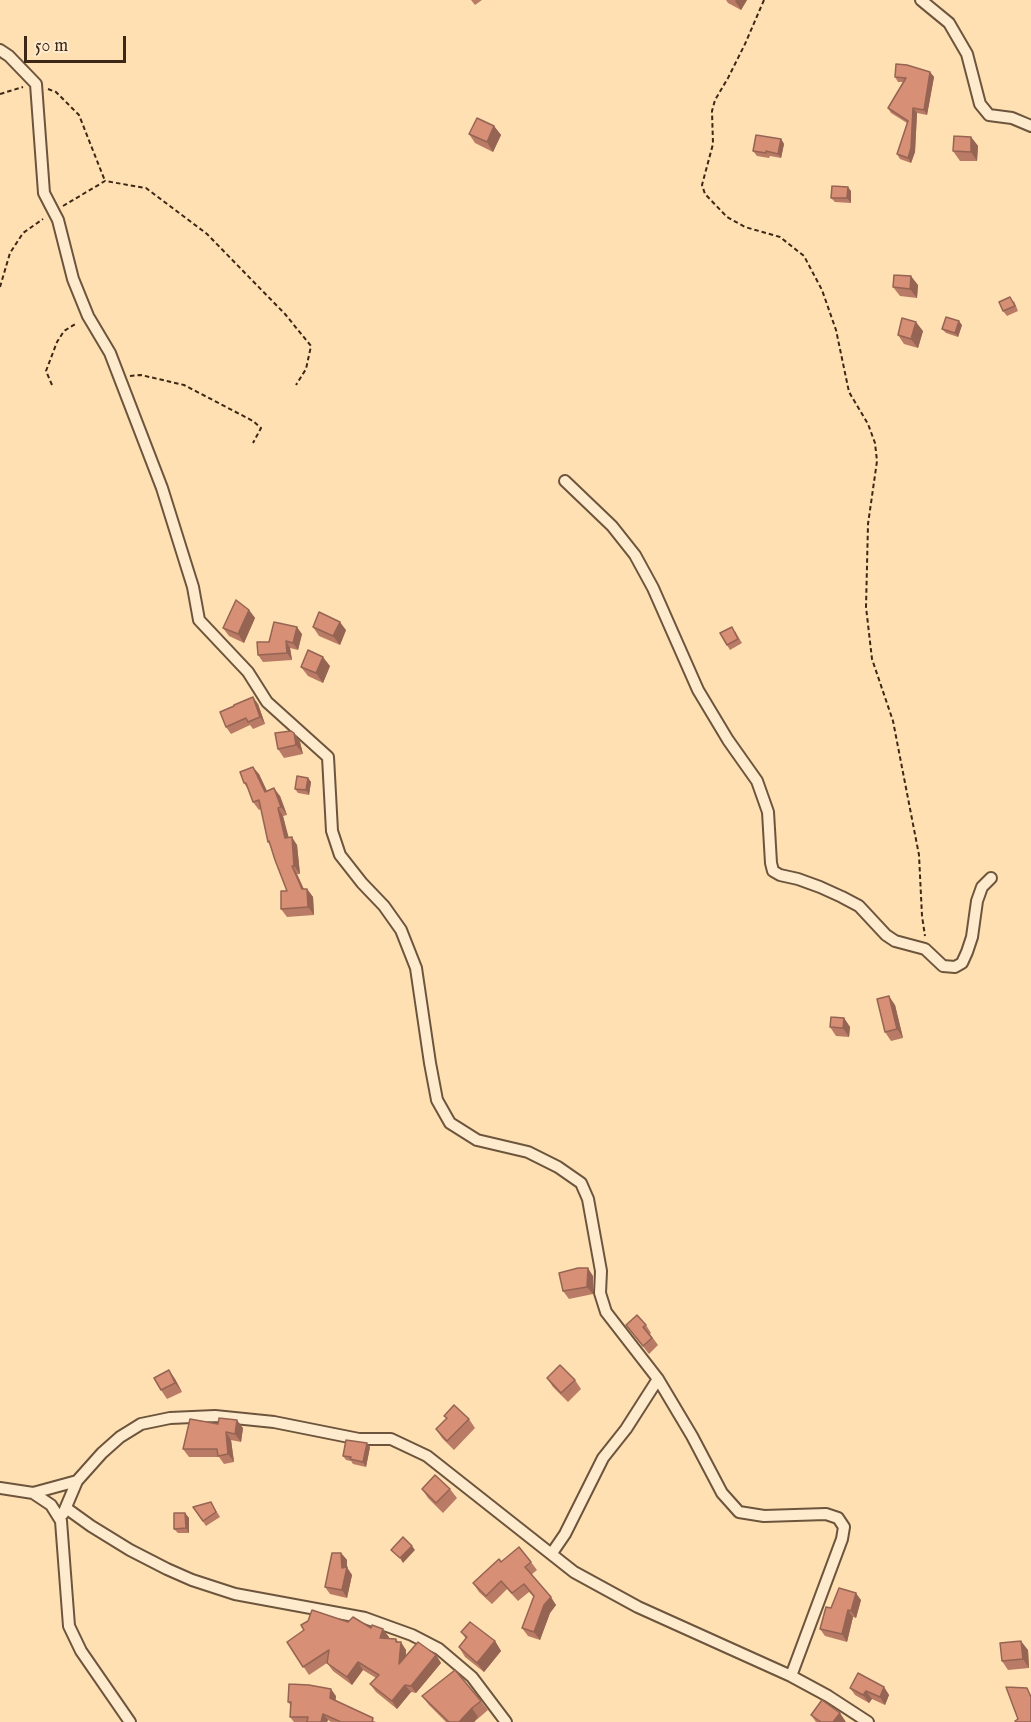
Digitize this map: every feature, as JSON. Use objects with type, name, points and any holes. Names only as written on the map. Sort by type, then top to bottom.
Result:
[{"type":"street","points":[[921,0],[949,23],[967,54],[980,104],[989,115],[1012,118],[1031,126]]},
{"type":"street","points":[[0,50],[9,56],[36,84],[44,193],[58,220],[73,279],[88,316],[110,353],[162,488],[193,587],[199,621],[248,672],[267,702],[328,757],[332,831],[340,855],[384,906],[401,930],[416,968],[437,1100],[450,1124],[477,1140],[528,1152],[558,1167],[580,1183],[588,1199],[601,1271],[600,1293],[606,1312],[658,1379],[722,1493],[739,1512],[764,1516],[826,1514],[838,1518],[844,1527],[842,1539],[791,1676]]},
{"type":"street","points":[[565,482],[612,526],[635,555],[653,588],[698,690],[728,740],[757,781],[768,812],[773,870],[780,875],[798,879],[842,897],[858,906],[886,935],[895,941],[925,949],[944,966],[955,968],[962,963],[972,937],[977,901],[982,887],[991,878]]},
{"type":"street","points":[[552,1553],[565,1534],[603,1458],[626,1429],[658,1379]]},
{"type":"street","points":[[130,1722],[81,1651],[69,1626],[61,1521],[77,1481],[120,1437],[141,1424],[170,1418],[216,1416],[274,1422],[359,1439],[391,1439],[427,1456],[574,1572],[638,1607],[791,1676],[828,1696],[868,1722]]},
{"type":"street","points":[[0,1488],[33,1493],[77,1481]]},
{"type":"street","points":[[33,1493],[51,1506],[61,1521]]},
{"type":"street","points":[[66,1508],[112,1539],[192,1580],[235,1594],[365,1618],[421,1639],[439,1649],[472,1677],[506,1722]]},
{"type":"path","points":[[764,0],[741,52],[715,100],[712,111],[713,144],[702,184],[705,194],[728,217],[746,227],[780,237],[804,256],[822,290],[836,330],[849,392],[868,424],[875,443],[877,461],[868,525],[866,607],[872,659],[893,722],[919,855],[925,949]]},
{"type":"path","points":[[0,94],[36,84],[56,92],[79,115],[105,181]]},
{"type":"path","points":[[0,287],[10,253],[23,233],[54,211],[105,181],[146,188],[207,234],[285,314],[311,346],[306,369],[296,385]]},
{"type":"path","points":[[52,386],[46,371],[57,342],[64,331],[88,316]]},
{"type":"path","points":[[119,376],[141,375],[184,386],[253,421],[261,428],[253,443]]},
{"type":"building","points":[[896,64],[930,72],[924,110],[913,108],[911,148],[908,158],[897,154],[908,121],[888,108],[906,78],[895,77]]},
{"type":"building","points":[[477,118],[494,126],[487,142],[469,134]]},
{"type":"building","points":[[756,135],[781,139],[778,154],[753,151]]},
{"type":"building","points":[[954,136],[971,137],[971,152],[953,151]]},
{"type":"building","points":[[832,186],[848,187],[847,198],[831,198]]},
{"type":"building","points":[[894,275],[911,276],[910,289],[893,287]]},
{"type":"building","points":[[1010,297],[1015,306],[1003,311],[999,302]]},
{"type":"building","points":[[946,317],[959,321],[955,333],[942,329]]},
{"type":"building","points":[[902,318],[916,322],[911,339],[898,335]]},
{"type":"building","points":[[236,600],[249,610],[238,634],[223,628]]},
{"type":"building","points":[[319,612],[340,622],[333,636],[313,627]]},
{"type":"building","points":[[274,622],[297,627],[293,643],[286,641],[287,653],[258,655],[257,642],[269,642]]},
{"type":"building","points":[[732,627],[738,639],[727,645],[720,633]]},
{"type":"building","points":[[308,650],[323,657],[316,673],[301,667]]},
{"type":"building","points":[[253,697],[260,717],[248,722],[246,718],[226,727],[220,712]]},
{"type":"building","points":[[291,731],[294,733],[296,745],[278,749],[275,733]]},
{"type":"building","points":[[253,767],[265,792],[274,788],[281,807],[278,808],[285,838],[292,837],[294,866],[292,866],[302,889],[307,889],[308,907],[281,909],[281,891],[287,891],[268,842],[259,800],[253,802],[240,772]]},
{"type":"building","points":[[297,776],[308,778],[306,790],[295,789]]},
{"type":"building","points":[[889,996],[897,1029],[885,1032],[877,999]]},
{"type":"building","points":[[831,1017],[844,1018],[843,1028],[830,1027]]},
{"type":"building","points":[[588,1268],[587,1287],[563,1291],[559,1273]]},
{"type":"building","points":[[637,1315],[646,1325],[643,1327],[652,1338],[643,1346],[626,1325]]},
{"type":"building","points":[[560,1365],[575,1380],[561,1393],[547,1378]]},
{"type":"building","points":[[169,1370],[175,1383],[161,1390],[154,1378]]},
{"type":"building","points":[[454,1405],[469,1419],[447,1441],[436,1429],[447,1418],[444,1416]]},
{"type":"building","points":[[219,1418],[237,1420],[235,1434],[226,1432],[228,1454],[218,1456],[217,1449],[183,1449],[190,1419],[218,1424]]},
{"type":"building","points":[[346,1440],[367,1443],[363,1462],[343,1456]]},
{"type":"building","points":[[435,1475],[450,1489],[436,1503],[422,1489]]},
{"type":"building","points":[[211,1502],[216,1512],[203,1521],[193,1507]]},
{"type":"building","points":[[174,1513],[185,1513],[186,1528],[174,1529]]},
{"type":"building","points":[[403,1537],[412,1546],[400,1558],[391,1550]]},
{"type":"building","points":[[519,1547],[531,1562],[525,1567],[551,1597],[544,1605],[534,1632],[522,1628],[534,1596],[524,1584],[512,1593],[501,1581],[486,1596],[473,1583],[499,1559],[501,1562]]},
{"type":"building","points":[[332,1553],[341,1553],[342,1568],[347,1567],[342,1590],[325,1587]]},
{"type":"building","points":[[839,1588],[856,1593],[851,1611],[848,1610],[842,1634],[820,1629],[826,1607],[831,1608]]},
{"type":"building","points":[[312,1610],[348,1622],[353,1617],[371,1628],[372,1625],[383,1629],[380,1638],[396,1639],[396,1642],[401,1642],[399,1664],[418,1642],[436,1655],[411,1686],[405,1685],[392,1701],[370,1684],[379,1675],[358,1662],[347,1677],[327,1663],[329,1650],[303,1667],[287,1642],[304,1630],[301,1625],[308,1621]]},
{"type":"building","points":[[470,1622],[495,1641],[477,1663],[459,1647],[467,1637],[461,1632]]},
{"type":"building","points":[[1021,1641],[1023,1659],[1002,1661],[1000,1643]]},
{"type":"building","points":[[455,1670],[481,1701],[459,1722],[449,1722],[422,1696]]},
{"type":"building","points":[[858,1673],[884,1687],[880,1697],[866,1691],[863,1695],[850,1688]]},
{"type":"building","points":[[289,1684],[331,1689],[330,1698],[373,1718],[372,1722],[341,1722],[323,1714],[321,1722],[307,1722],[308,1717],[290,1717]]},
{"type":"building","points":[[1006,1687],[1027,1688],[1031,1697],[1031,1722],[1015,1721],[1018,1719]]},
{"type":"building","points":[[822,1700],[840,1713],[833,1722],[821,1722],[811,1715]]}]
